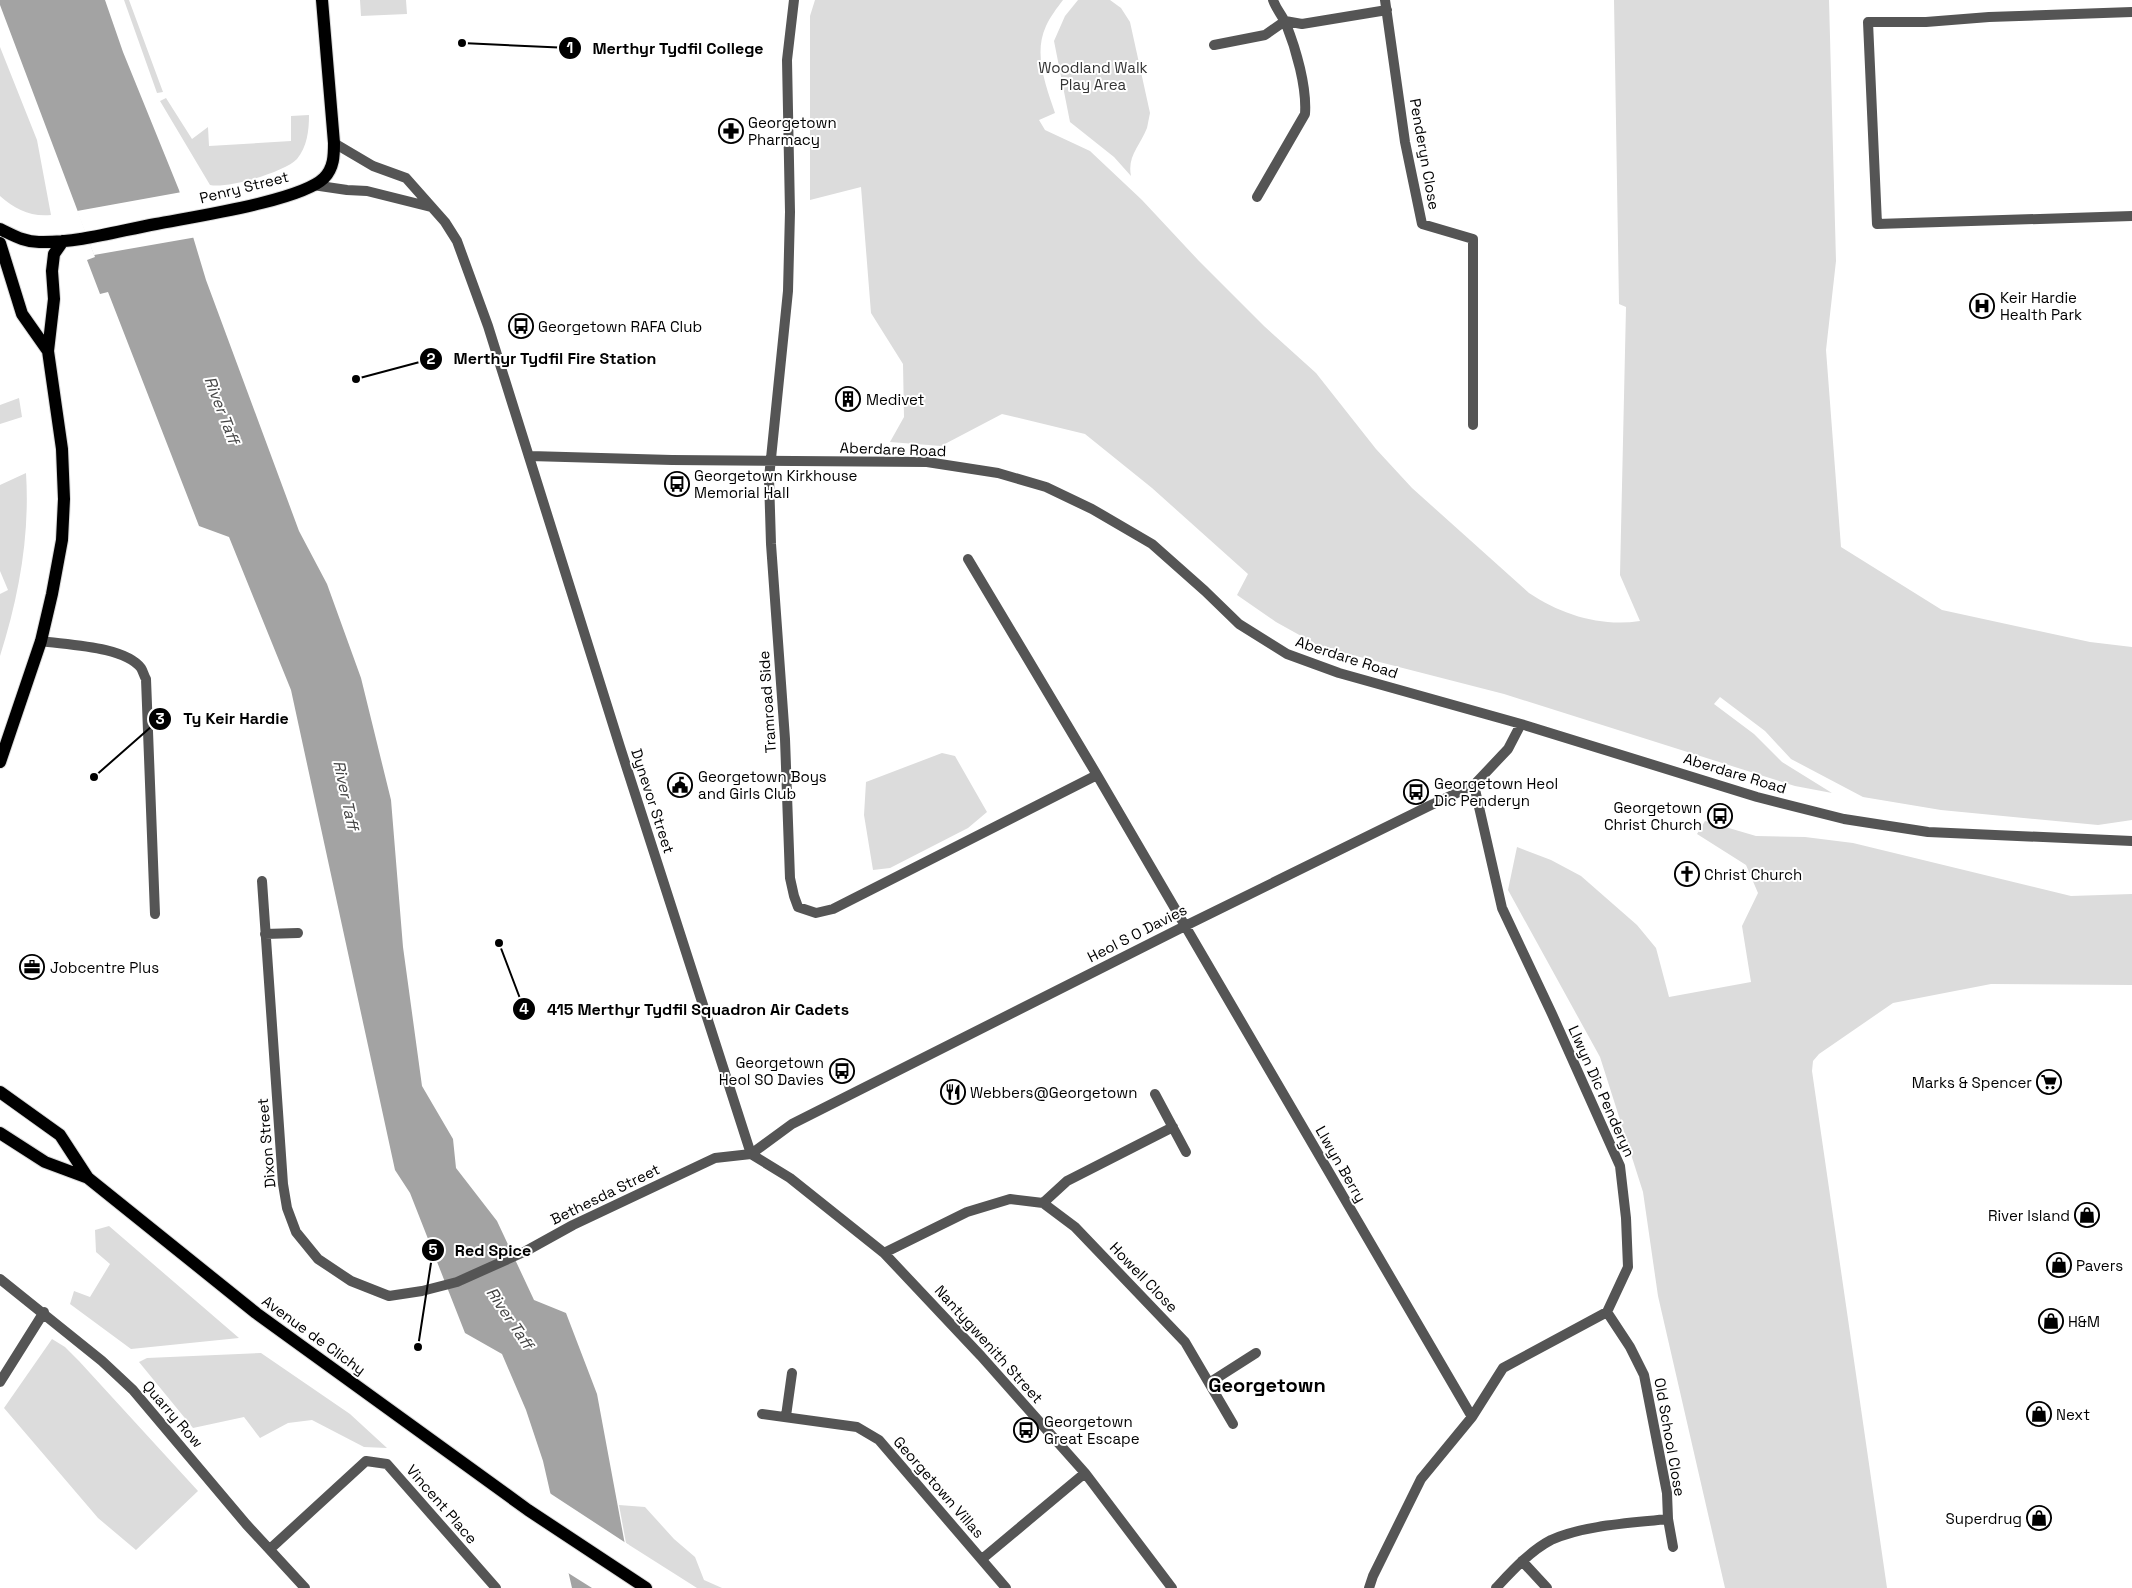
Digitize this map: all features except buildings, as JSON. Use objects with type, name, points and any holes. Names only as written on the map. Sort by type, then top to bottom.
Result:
[{"type":"main road","points":[[313,185],[324,178],[334,162],[322,0]]},
{"type":"main road","name":"Penry Street","points":[[64,241],[280,198],[313,185]]},
{"type":"main road","points":[[0,229],[20,239],[38,242],[64,241]]},
{"type":"main road","points":[[0,762],[41,641],[62,540],[64,499],[58,415],[48,351],[54,299],[52,271],[54,254],[64,241]]},
{"type":"main road","points":[[0,243],[22,314],[48,351]]},
{"type":"main road","name":"Avenue de Clichy","points":[[0,1092],[60,1135],[88,1178],[256,1313],[528,1510],[646,1588]]},
{"type":"main road","name":"Avenue de Clichy","points":[[0,1132],[45,1162],[88,1178]]},
{"type":"street","points":[[770,462],[788,291],[790,203],[787,60],[794,0]]},
{"type":"street","points":[[1257,197],[1306,114],[1306,99],[1293,44],[1285,21],[1273,0]]},
{"type":"street","points":[[1214,45],[1265,35],[1285,21],[1302,24],[1386,5]]},
{"type":"street","name":"Penderyn Close","points":[[1386,5],[1405,142],[1422,224],[1474,239],[1473,425]]},
{"type":"street","points":[[2132,12],[1989,17],[1926,22],[1868,22],[1877,224],[1934,224],[2132,216]]},
{"type":"street","points":[[334,142],[373,166],[406,178],[432,207],[457,241],[488,326],[530,456]]},
{"type":"street","name":"Penry Street","points":[[313,185],[366,191],[432,207]]},
{"type":"street","name":"Aberdare Road","points":[[530,456],[770,462],[927,462],[998,473],[1046,487],[1092,509],[1152,544],[1239,624],[1287,654],[1339,673],[1521,724],[1757,797],[1844,819],[1928,832],[2132,841]]},
{"type":"street","name":"Dynevor Street","points":[[530,456],[623,756],[751,1154]]},
{"type":"street","name":"Tramroad Side","points":[[770,462],[771,544],[785,738],[790,878],[798,906],[816,913],[833,909],[1097,775]]},
{"type":"street","name":"Llwyn Berry","points":[[968,559],[1097,775],[1472,1417]]},
{"type":"street","points":[[41,641],[107,651],[131,660],[142,668],[146,679],[155,914]]},
{"type":"street","name":"Heol S O Davies","points":[[751,1154],[792,1124],[1185,926],[1474,785],[1508,749],[1521,724]]},
{"type":"street","name":"Llwyn Dic Penderyn","points":[[1474,785],[1502,908],[1620,1166],[1626,1218],[1628,1267],[1607,1312]]},
{"type":"street","name":"Dixon Street","points":[[262,881],[264,934],[283,1184],[287,1208],[296,1232],[318,1259],[351,1282],[389,1296]]},
{"type":"street","points":[[264,934],[298,933]]},
{"type":"street","points":[[1155,1094],[1186,1152]]},
{"type":"street","points":[[1043,1203],[1067,1181],[1172,1127]]},
{"type":"street","name":"Bethesda Street","points":[[389,1296],[457,1282],[526,1251],[573,1225],[714,1158],[751,1154]]},
{"type":"street","name":"Nantygwenith Street","points":[[751,1154],[790,1178],[884,1253],[981,1356],[1085,1474],[1172,1588]]},
{"type":"street","name":"Howell Close","points":[[884,1253],[967,1212],[1010,1199],[1043,1203],[1075,1227],[1185,1342],[1234,1424]]},
{"type":"street","name":"Quarry Row","points":[[0,1280],[44,1312],[102,1360],[133,1390],[246,1524],[305,1588]]},
{"type":"street","points":[[0,1382],[44,1312]]},
{"type":"street","points":[[1369,1588],[1373,1576],[1421,1479],[1472,1417],[1504,1368],[1607,1312]]},
{"type":"street","name":"Old School Close","points":[[1607,1312],[1630,1347],[1644,1374],[1667,1493],[1668,1519],[1673,1547]]},
{"type":"street","points":[[1209,1383],[1256,1353]]},
{"type":"street","points":[[786,1416],[792,1373]]},
{"type":"street","name":"Georgetown Villas","points":[[762,1414],[856,1427],[879,1440],[1006,1588]]},
{"type":"street","name":"Vincent Place","points":[[270,1549],[366,1461],[387,1464],[496,1588]]},
{"type":"street","name":"Georgetown Villas","points":[[982,1559],[1085,1474]]},
{"type":"street","name":"Old School Close","points":[[1496,1588],[1522,1561],[1551,1540],[1592,1528],[1668,1519]]},
{"type":"street","points":[[1522,1561],[1547,1588]]},
{"type":"green space","points":[[124,0],[129,0],[163,92],[157,93]]},
{"type":"green space","points":[[360,0],[406,0],[407,14],[361,16]]},
{"type":"green space","points":[[815,0],[1063,0],[1046,26],[1042,37],[1042,70],[1055,113],[1039,120],[1045,130],[1090,151],[1142,200],[1264,326],[1316,373],[1376,449],[1412,488],[1529,593],[1555,608],[1582,618],[1596,621],[1625,622],[1640,621],[1620,575],[1626,307],[1619,304],[1614,0],[1829,0],[1836,261],[1826,350],[1841,547],[1942,610],[2090,642],[2132,647],[2132,820],[2098,825],[1941,810],[1863,797],[1791,759],[1765,731],[1720,697],[1714,704],[1754,734],[1782,762],[1832,793],[1795,786],[1504,694],[1321,647],[1276,622],[1237,595],[1248,574],[1152,488],[1085,434],[1002,414],[941,446],[890,442],[904,417],[903,364],[871,313],[861,187],[810,200],[810,16]]},
{"type":"green space","name":"Woodland Walk Play Area","points":[[1078,0],[1110,0],[1121,8],[1130,22],[1150,113],[1147,128],[1132,157],[1131,176],[1114,157],[1070,122],[1054,41],[1065,16]]},
{"type":"green space","points":[[0,47],[37,140],[51,215],[36,215],[23,211],[11,205],[0,196]]},
{"type":"green space","points":[[166,98],[192,139],[208,127],[209,146],[291,141],[291,116],[309,115],[305,144],[297,159],[281,169],[242,182],[218,186],[210,185],[160,101]]},
{"type":"green space","points":[[19,398],[22,417],[0,424],[0,405]]},
{"type":"green space","points":[[26,473],[26,520],[22,566],[13,611],[0,656],[0,594],[8,590],[0,571],[0,485]]},
{"type":"green space","points":[[942,753],[955,756],[987,812],[968,828],[890,868],[873,870],[864,815],[866,782]]},
{"type":"green space","points":[[1705,821],[1756,836],[1805,837],[1853,843],[2071,896],[2132,894],[2132,985],[1991,984],[1893,1003],[1819,1054],[1813,1061],[1812,1071],[1887,1588],[1725,1588],[1658,1296],[1643,1192],[1600,1057],[1508,890],[1517,847],[1551,860],[1581,876],[1637,925],[1656,948],[1669,997],[1751,982],[1742,926],[1758,893],[1746,865],[1697,834]]},
{"type":"green space","points":[[109,1226],[239,1338],[131,1349],[70,1304],[74,1291],[90,1297],[110,1264],[96,1252],[95,1230]]},
{"type":"green space","points":[[52,1339],[65,1347],[79,1361],[198,1491],[136,1550],[98,1518],[4,1408]]},
{"type":"green space","points":[[261,1353],[350,1414],[387,1448],[364,1447],[312,1420],[288,1423],[260,1438],[244,1417],[193,1428],[139,1362],[147,1358]]},
{"type":"green space","points":[[619,1505],[645,1507],[674,1539],[695,1557],[704,1580],[722,1588],[697,1588],[626,1543]]},
{"type":"water","name":"River Taff","points":[[0,0],[105,0],[123,52],[179,190],[206,280],[299,531],[327,584],[361,678],[391,800],[403,947],[422,1086],[453,1139],[456,1168],[497,1221],[534,1300],[566,1313],[597,1394],[633,1588],[572,1588],[543,1461],[526,1410],[502,1354],[465,1333],[410,1193],[395,1170],[291,690],[229,537],[199,526],[108,292],[100,294],[87,260],[95,257],[0,5]]},
{"type":"pier","points":[[182,192],[197,237],[94,255],[77,211]]},
{"type":"pier","points":[[548,1492],[629,1545],[636,1588],[592,1588],[565,1571]]},
{"type":"place","name":"Merthyr Tydfil College","points":[[462,43]]},
{"type":"place","name":"Georgetown Pharmacy","points":[[731,131]]},
{"type":"place","name":"Keir Hardie Health Park","points":[[1982,306]]},
{"type":"place","name":"Georgetown RAFA Club","points":[[521,326]]},
{"type":"place","name":"Merthyr Tydfil Fire Station","points":[[356,379]]},
{"type":"place","name":"Medivet","points":[[848,399]]},
{"type":"place","name":"Georgetown Kirkhouse Memorial Hall","points":[[677,484]]},
{"type":"place","name":"Ty Keir Hardie","points":[[94,777]]},
{"type":"place","name":"Georgetown Boys and Girls Club","points":[[680,785]]},
{"type":"place","name":"Georgetown Heol Dic Penderyn","points":[[1416,792]]},
{"type":"place","name":"Georgetown Christ Church","points":[[1720,816]]},
{"type":"place","name":"Christ Church","points":[[1687,874]]},
{"type":"place","name":"415 Merthyr Tydfil Squadron Air Cadets","points":[[499,943]]},
{"type":"place","name":"Jobcentre Plus","points":[[32,967]]},
{"type":"place","name":"Georgetown Heol SO Davies","points":[[842,1071]]},
{"type":"place","name":"Marks & Spencer","points":[[2049,1082]]},
{"type":"place","name":"Webbers@Georgetown","points":[[953,1092]]},
{"type":"place","name":"River Island","points":[[2087,1215]]},
{"type":"place","name":"Pavers","points":[[2059,1265]]},
{"type":"place","name":"H&M","points":[[2051,1321]]},
{"type":"place","name":"Red Spice","points":[[418,1347]]},
{"type":"place","name":"Next","points":[[2039,1414]]},
{"type":"place","name":"Georgetown Great Escape","points":[[1026,1430]]},
{"type":"place","name":"Superdrug","points":[[2039,1518]]},
{"type":"district","name":"Georgetown","points":[[1267,1385]]}]
